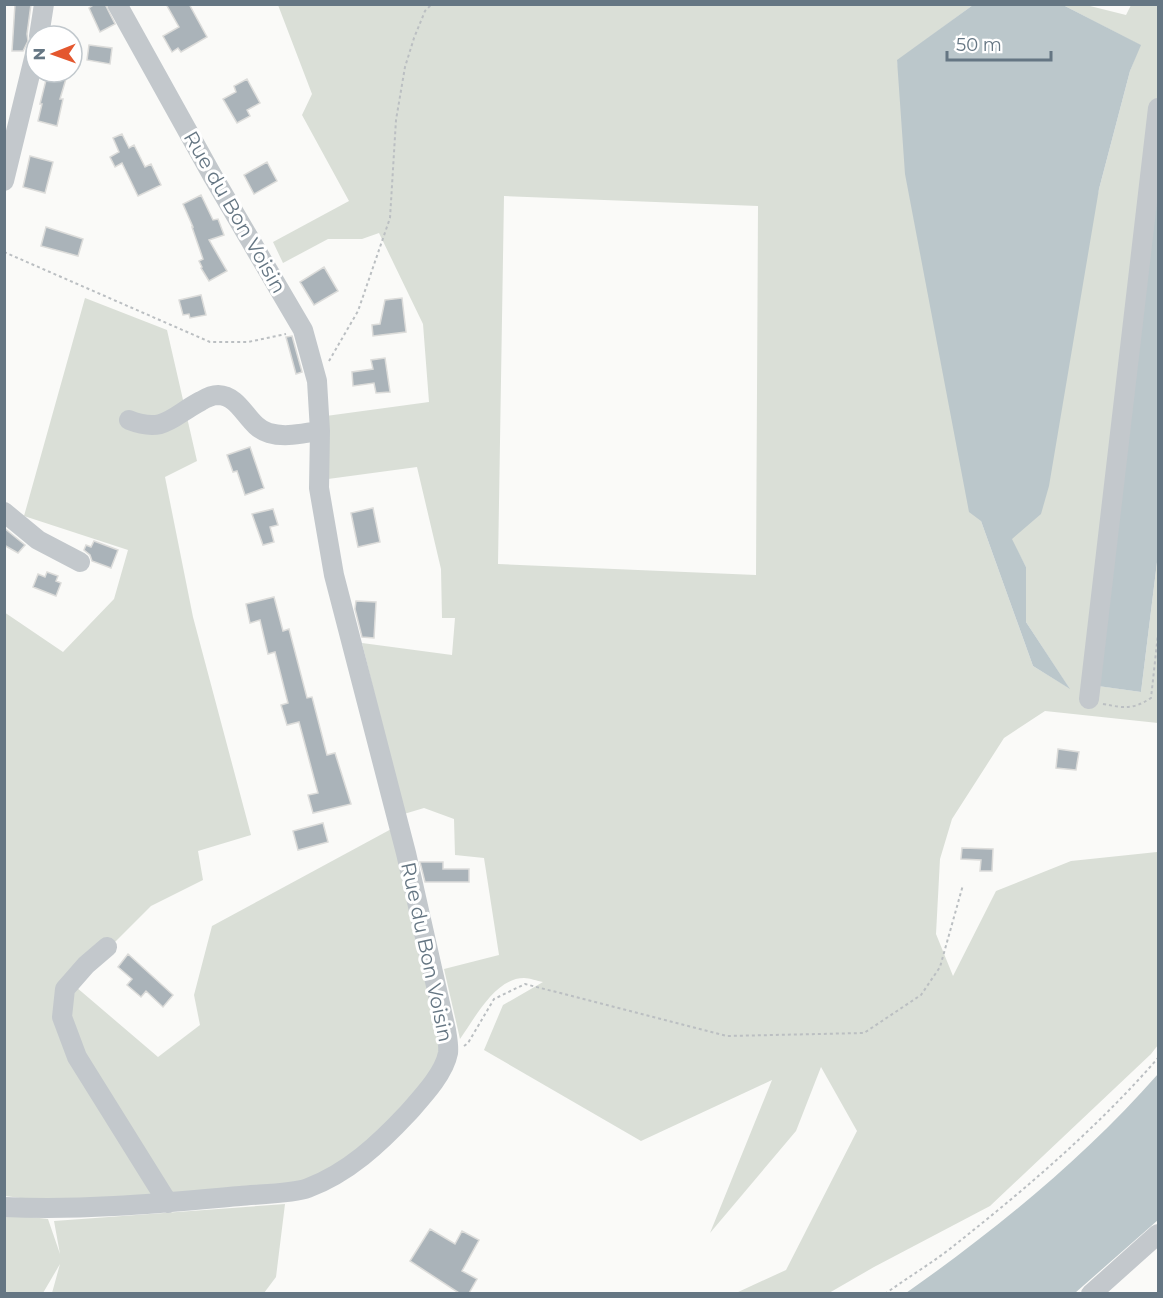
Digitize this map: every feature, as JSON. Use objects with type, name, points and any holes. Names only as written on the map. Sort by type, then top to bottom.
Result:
[{"type":"street","points":[[41,24],[44,4]]},
{"type":"street","name":"Rue du Bon Voisin","points":[[4,1207],[168,1203],[305,1190],[332,1178],[382,1140],[415,1105],[440,1072],[448,1053],[446,1030],[406,853],[334,575],[319,488],[320,431],[317,381],[303,330],[212,175],[117,4]]},
{"type":"street","points":[[4,181],[28,84]]},
{"type":"street","points":[[1089,699],[1158,108]]},
{"type":"street","points":[[129,420],[151,425],[165,423],[208,397],[218,395],[230,398],[252,423],[267,433],[286,436],[320,431]]},
{"type":"street","points":[[4,512],[38,540],[80,562]]},
{"type":"street","points":[[107,947],[86,964],[65,989],[62,1017],[77,1057],[168,1203]]},
{"type":"street","points":[[1091,1293],[1158,1234]]},
{"type":"path","points":[[317,381],[358,311],[390,218],[396,120],[405,67],[425,11],[432,4]]},
{"type":"path","points":[[4,252],[210,342],[248,342],[303,330]]},
{"type":"path","points":[[1089,699],[1121,708],[1136,708],[1151,698],[1158,634]]},
{"type":"path","points":[[448,1053],[458,1050],[468,1042],[494,999],[525,984],[727,1035],[864,1033],[921,995],[940,967],[963,885]]},
{"type":"path","points":[[885,1293],[955,1245],[1049,1167],[1133,1087],[1158,1058]]},
{"type":"shaded area","points":[[278,5],[973,5],[897,61],[981,521],[1033,666],[1069,688],[1026,622],[1026,567],[1011,539],[1099,189],[1130,71],[1140,45],[1063,5],[1086,5],[1126,15],[1131,5],[1158,5],[1158,145],[1099,686],[1141,692],[1158,554],[1158,723],[1045,711],[1004,738],[952,819],[940,859],[936,934],[953,976],[996,891],[1071,861],[1157,852],[1158,813],[1158,1045],[990,1206],[829,1293],[736,1293],[786,1270],[857,1131],[821,1067],[796,1131],[710,1233],[772,1080],[641,1141],[484,1050],[503,1005],[543,982],[524,978],[504,985],[479,1010],[460,1039],[444,969],[499,955],[484,858],[455,855],[454,819],[424,808],[404,814],[362,643],[452,655],[455,618],[442,618],[441,569],[417,467],[328,479],[326,416],[429,402],[423,324],[379,233],[362,239],[328,239],[283,263],[273,242],[349,201],[302,115],[312,94]],"holes":[[[504,196],[758,206],[756,575],[498,564]]]},
{"type":"shaded area","points":[[973,5],[1063,5],[1141,45],[1130,71],[1099,189],[1049,486],[1041,514],[1012,539],[1026,567],[1026,622],[1070,689],[1033,666],[981,521],[969,512],[905,174],[897,60]]},
{"type":"shaded area","points":[[1158,145],[1158,554],[1141,692],[1098,686]]},
{"type":"shaded area","points":[[85,298],[167,330],[197,461],[165,477],[193,617],[251,835],[198,851],[203,880],[151,906],[114,943],[76,987],[158,1057],[200,1025],[194,995],[212,926],[395,827],[442,1048],[439,1062],[396,1117],[338,1169],[295,1188],[254,1192],[36,1200],[5,1196],[4,612],[63,652],[114,599],[128,550],[24,516]]},
{"type":"shaded area","points":[[1158,1074],[1158,1220],[1075,1293],[906,1293],[973,1244],[1038,1191],[1100,1135]]},
{"type":"shaded area","points":[[285,1204],[276,1277],[264,1293],[52,1293],[60,1264],[43,1293],[5,1294],[5,1214],[48,1219],[60,1254],[54,1221]]},
{"type":"building","points":[[15,4],[31,4],[28,24],[24,24],[24,49],[23,51],[12,51]]},
{"type":"building","points":[[95,4],[105,4],[115,24],[100,32],[89,8]]},
{"type":"building","points":[[166,4],[189,4],[207,37],[181,52],[178,48],[172,52],[163,36],[179,27]]},
{"type":"building","points":[[89,45],[112,48],[110,64],[87,60]]},
{"type":"building","points":[[247,79],[260,103],[247,110],[250,116],[237,123],[223,99],[236,92],[234,86]]},
{"type":"building","points":[[45,84],[64,84],[57,126],[38,121],[42,104],[40,104]]},
{"type":"building","points":[[122,134],[129,148],[134,145],[145,167],[151,164],[161,185],[138,196],[122,163],[115,167],[110,157],[119,152],[113,138]]},
{"type":"building","points":[[30,156],[53,162],[45,193],[23,187]]},
{"type":"building","points":[[267,162],[277,181],[254,194],[244,175]]},
{"type":"building","points":[[201,195],[213,220],[218,219],[224,235],[209,240],[227,271],[209,281],[201,268],[199,261],[203,259],[183,204]]},
{"type":"building","points":[[46,227],[83,239],[78,256],[41,246]]},
{"type":"building","points":[[324,267],[338,291],[314,305],[300,282]]},
{"type":"building","points":[[201,295],[206,315],[190,318],[189,314],[183,315],[179,300]]},
{"type":"building","points":[[402,298],[406,332],[373,336],[372,325],[380,324],[385,300]]},
{"type":"building","points":[[292,336],[302,372],[296,374],[286,337]]},
{"type":"building","points":[[385,358],[390,392],[376,393],[374,383],[353,386],[352,372],[373,369],[371,360]]},
{"type":"building","points":[[250,447],[264,488],[245,495],[237,471],[233,472],[227,455]]},
{"type":"building","points":[[373,508],[380,542],[358,547],[351,513]]},
{"type":"building","points":[[273,509],[278,525],[270,527],[274,542],[263,545],[252,514]]},
{"type":"building","points":[[4,528],[25,545],[18,553],[4,545]]},
{"type":"building","points":[[94,541],[118,550],[111,568],[92,561],[90,555],[84,550],[86,545],[91,547]]},
{"type":"building","points":[[47,572],[58,576],[56,581],[61,583],[56,596],[33,587],[38,574],[45,577]]},
{"type":"building","points":[[274,597],[283,631],[289,629],[307,698],[312,697],[327,755],[335,753],[351,804],[313,813],[308,795],[318,793],[299,722],[287,725],[281,705],[288,703],[275,652],[268,654],[260,620],[250,623],[246,604]]},
{"type":"building","points":[[356,601],[376,602],[374,638],[362,637],[355,609]]},
{"type":"building","points":[[1058,749],[1079,752],[1076,770],[1056,768]]},
{"type":"building","points":[[323,823],[328,842],[298,850],[293,831]]},
{"type":"building","points":[[962,848],[993,849],[992,871],[980,871],[981,860],[961,859]]},
{"type":"building","points":[[420,862],[443,862],[443,869],[469,869],[469,882],[425,882]]},
{"type":"building","points":[[128,954],[173,995],[163,1007],[146,991],[141,997],[127,985],[132,979],[118,967]]},
{"type":"building","points":[[430,1229],[455,1244],[462,1231],[479,1240],[462,1271],[477,1279],[469,1293],[459,1293],[410,1261]]}]
